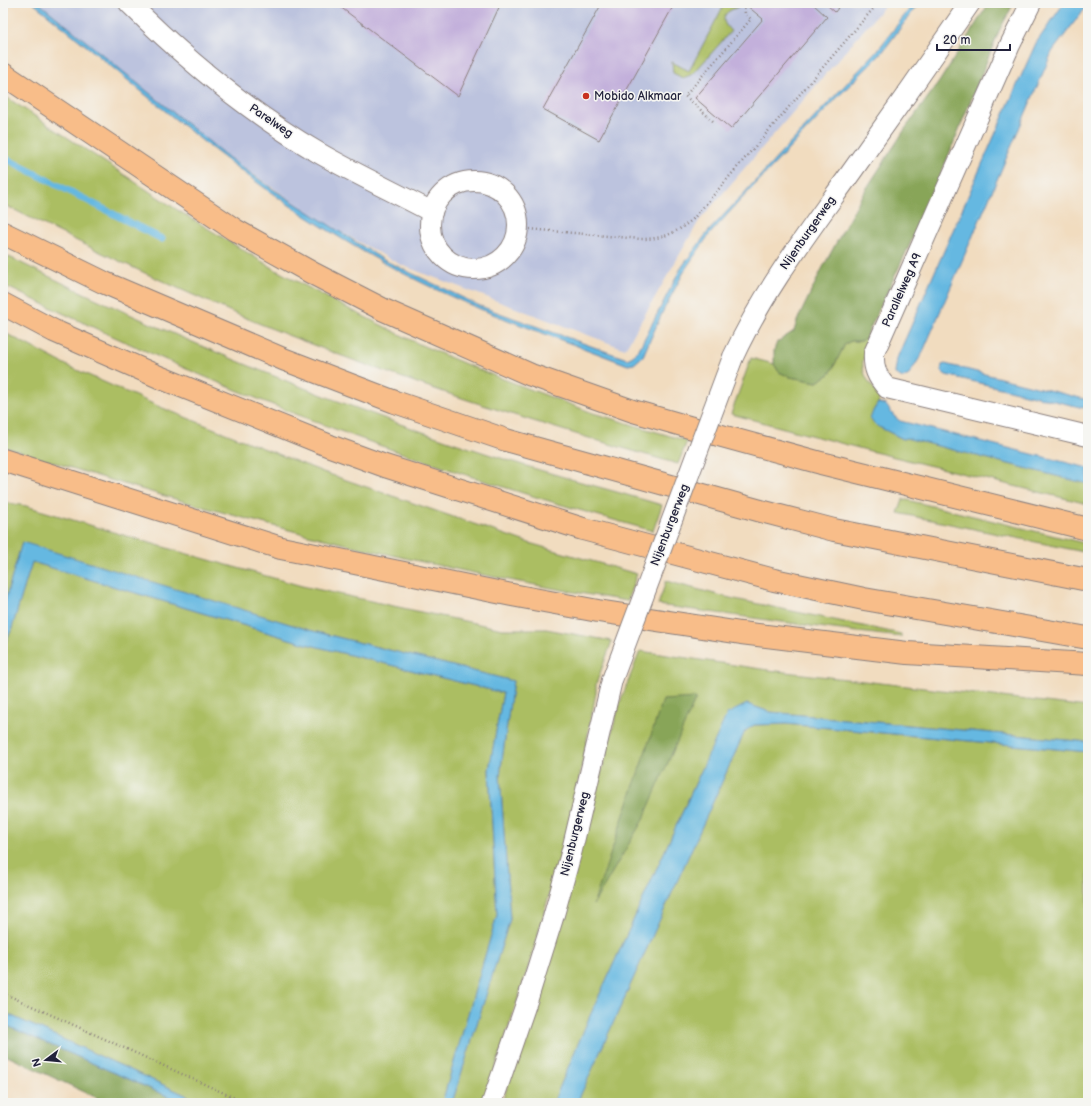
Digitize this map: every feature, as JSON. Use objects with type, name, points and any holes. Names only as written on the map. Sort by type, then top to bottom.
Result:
[{"type":"highway","points":[[3,74],[235,230],[314,274],[384,310],[531,375],[633,411],[689,427],[821,463],[1088,529]]},
{"type":"highway","points":[[3,233],[105,283],[283,359],[395,402],[506,440],[760,511],[834,530],[1088,580]]},
{"type":"highway","points":[[3,304],[54,331],[159,377],[330,446],[385,466],[583,529],[774,580],[864,598],[1088,638]]},
{"type":"highway","points":[[3,460],[281,548],[512,595],[598,611],[741,633],[907,653],[1088,664]]},
{"type":"street","name":"Parelweg","points":[[129,3],[201,70],[270,121],[319,152],[432,212]]},
{"type":"street","name":"Nijenburgerweg","points":[[492,1103],[528,998],[570,858],[612,680],[733,356],[746,327],[777,277],[970,3]]},
{"type":"street","name":"Parallelweg A9","points":[[1031,3],[1007,52],[877,346],[874,353],[874,362],[879,379],[887,388],[1088,436]]},
{"type":"street","points":[[475,181],[489,184],[502,191],[511,201],[517,214],[518,228],[515,242],[507,254],[498,262],[487,268],[475,270],[452,264],[443,256],[435,247],[431,236],[430,224],[432,212],[438,199],[448,189],[461,183],[475,181]]},
{"type":"path","points":[[713,121],[685,96],[751,19],[745,14],[744,3]]},
{"type":"path","points":[[518,228],[641,239],[656,239],[680,230],[693,219],[878,3]]},
{"type":"path","points":[[3,993],[246,1103]]},
{"type":"shaded area","points":[[39,3],[887,3],[699,221],[625,349],[401,265],[326,224],[229,158]]},
{"type":"green space","points":[[725,3],[737,3],[738,7],[729,11],[724,17],[727,27],[731,31],[693,74],[683,78],[673,73],[672,62],[689,71]]},
{"type":"green space","points":[[989,3],[1014,3],[999,31],[928,206],[866,337],[862,341],[851,341],[845,344],[830,374],[817,382],[790,377],[779,372],[774,364],[774,350],[777,342],[794,331],[797,321],[822,269],[861,197],[905,129],[939,82]]},
{"type":"green space","points":[[3,95],[179,211],[276,270],[343,306],[421,345],[482,371],[593,413],[687,441],[678,464],[565,431],[453,395],[288,335],[234,313],[147,274],[3,204]]},
{"type":"green space","points":[[3,254],[122,311],[303,388],[426,433],[510,461],[662,505],[653,531],[475,478],[416,458],[310,420],[206,378],[3,285]]},
{"type":"green space","points":[[3,332],[70,367],[160,407],[323,472],[529,543],[637,574],[627,601],[469,572],[312,536],[157,494],[3,446]]},
{"type":"green space","points":[[866,337],[873,341],[863,361],[865,376],[874,389],[881,395],[873,411],[877,426],[903,439],[906,438],[1088,484],[1088,504],[870,451],[731,414],[751,358],[774,364],[779,372],[790,377],[817,382],[830,374],[845,344],[851,341],[862,341]]},
{"type":"green space","points":[[903,499],[1088,544],[1088,553],[898,513]]},
{"type":"green space","points":[[3,502],[26,506],[302,586],[503,629],[546,629],[612,641],[596,684],[596,693],[572,815],[529,965],[484,1103],[452,1103],[510,919],[500,775],[513,681],[309,630],[22,543],[3,608]]},
{"type":"green space","points":[[32,562],[306,644],[503,693],[489,770],[497,915],[442,1103],[203,1103],[3,1012],[3,647],[11,631]]},
{"type":"green space","points":[[666,581],[730,598],[901,634],[901,637],[658,605]]},
{"type":"green space","points":[[640,651],[768,670],[1088,707],[1088,742],[770,712],[747,704],[700,773],[589,1018],[553,1103],[502,1103],[593,804],[619,705]]},
{"type":"green space","points":[[696,698],[644,818],[593,905],[663,700]]},
{"type":"green space","points":[[786,724],[1088,752],[1088,1103],[577,1103],[745,731],[754,725]]},
{"type":"green space","points":[[3,1024],[183,1103],[108,1103],[3,1054]]},
{"type":"water","points":[[33,3],[39,3],[229,158],[271,188],[384,260],[480,306],[627,359],[633,356],[639,349],[681,268],[707,233],[877,51],[914,3],[919,3],[881,54],[838,97],[709,235],[686,268],[663,311],[643,356],[634,364],[628,365],[517,324],[440,292],[363,251],[326,229],[287,204],[213,149]]},
{"type":"water","points":[[1064,3],[1088,4],[1052,52],[922,354],[909,375],[903,378],[895,374],[897,358],[1036,43]]},
{"type":"water","points":[[945,364],[1088,400],[1088,409],[946,375],[941,371],[942,365]]},
{"type":"water","points":[[878,403],[886,405],[894,416],[900,421],[1088,468],[1088,484],[906,438],[903,439],[877,426],[870,419]]},
{"type":"water","points":[[22,542],[309,630],[513,681],[500,775],[510,919],[452,1103],[442,1103],[497,915],[489,770],[503,693],[306,644],[32,562],[11,631],[3,647],[3,608]]},
{"type":"water","points":[[747,704],[770,712],[1088,742],[1088,752],[786,724],[754,725],[745,731],[577,1103],[553,1103],[589,1018],[727,714]]},
{"type":"water","points":[[3,1012],[203,1103],[183,1103],[3,1024]]},
{"type":"building","points":[[335,3],[501,3],[458,96]]},
{"type":"building","points":[[602,3],[675,3],[599,140],[543,109]]},
{"type":"building","points":[[748,3],[812,3],[827,17],[731,129],[695,98],[763,19],[746,5]]},
{"type":"building","points":[[828,3],[833,3],[838,8],[835,12],[827,5]]},
{"type":"waterway","points":[[3,157],[162,239]]},
{"type":"place","name":"Mobido Alkmaar","points":[[586,96]]}]
